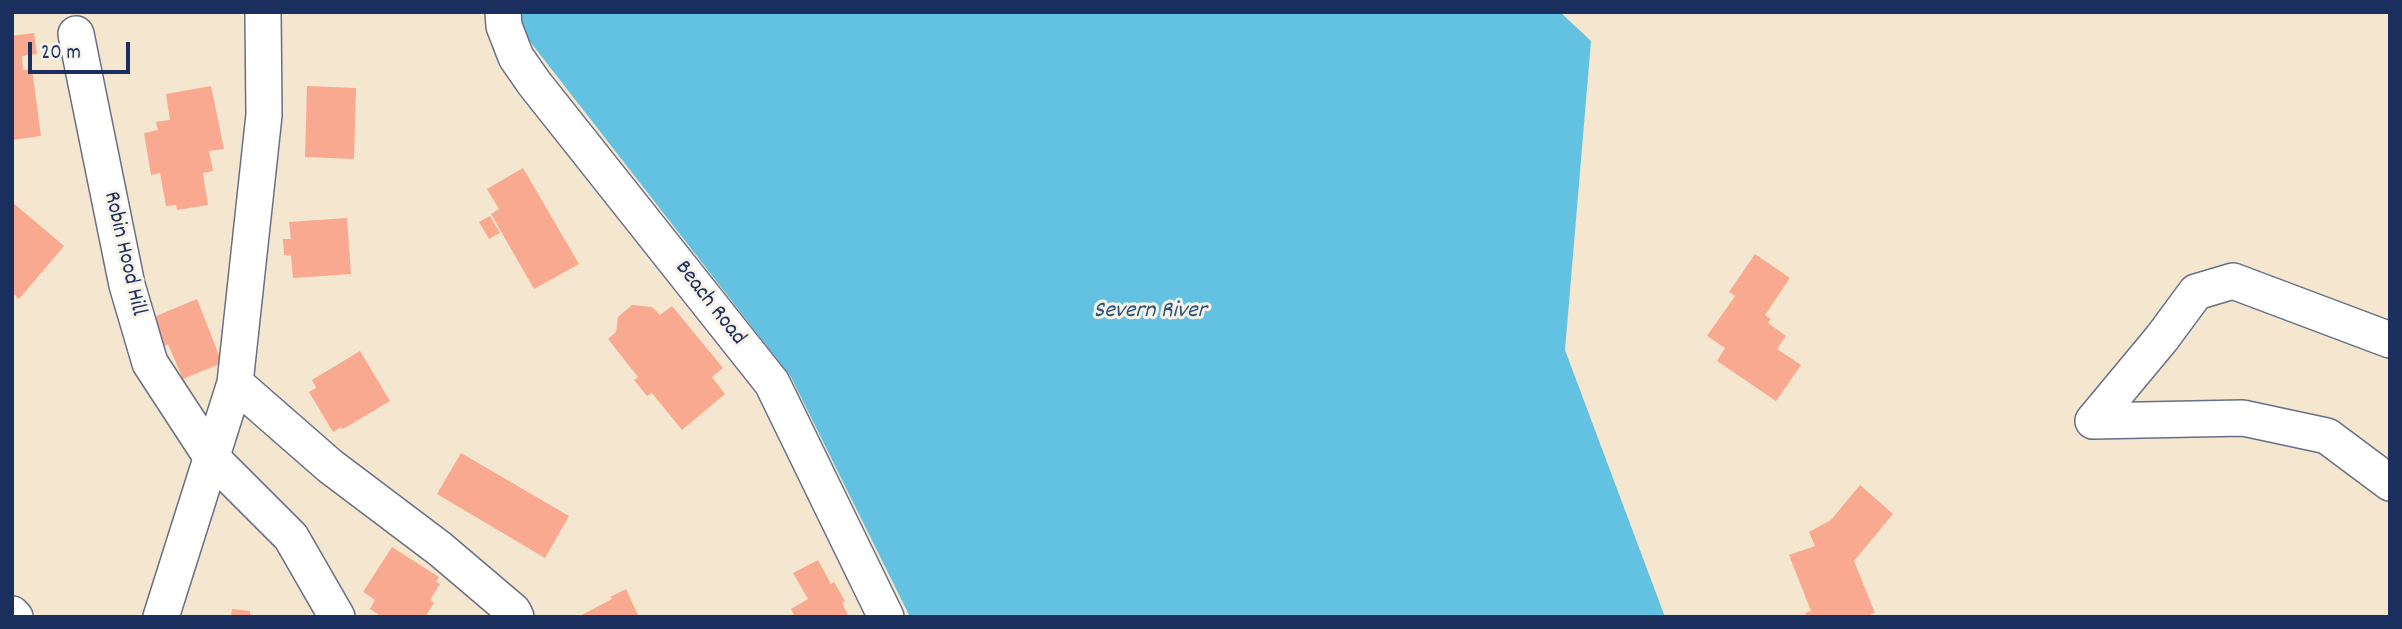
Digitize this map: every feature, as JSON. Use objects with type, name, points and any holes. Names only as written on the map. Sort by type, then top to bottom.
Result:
[{"type":"street","points":[[161,617],[234,383],[264,115],[263,12]]},
{"type":"street","name":"Beach Road","points":[[503,12],[504,26],[516,57],[534,83],[772,383],[886,617]]},
{"type":"street","name":"Robin Hood Hill","points":[[76,34],[127,285],[150,363],[212,458],[291,537],[337,617]]},
{"type":"street","points":[[2390,340],[2233,281],[2196,292],[2162,338],[2093,421],[2243,418],[2327,436],[2390,483]]},
{"type":"street","points":[[234,383],[330,466],[440,549],[516,617]]},
{"type":"water","name":"Severn River","points":[[522,12],[1560,12],[1591,41],[1565,350],[1665,617],[910,617],[791,377],[521,30]]},
{"type":"building","points":[[34,33],[37,54],[22,56],[23,70],[32,69],[41,136],[12,140],[12,36]]},
{"type":"building","points":[[211,86],[224,149],[209,151],[213,171],[203,173],[208,205],[177,210],[176,205],[166,206],[160,173],[151,175],[144,133],[158,130],[156,122],[170,120],[166,94]]},
{"type":"building","points":[[307,86],[356,88],[354,159],[305,157]]},
{"type":"building","points":[[523,168],[579,264],[534,289],[491,214],[499,209],[487,189]]},
{"type":"building","points":[[12,202],[64,246],[19,299],[12,293]]},
{"type":"building","points":[[490,216],[500,233],[489,239],[479,222]]},
{"type":"building","points":[[347,218],[351,274],[293,278],[291,255],[284,255],[283,239],[291,239],[289,222]]},
{"type":"building","points":[[1755,254],[1790,278],[1765,315],[1771,319],[1768,323],[1786,336],[1777,349],[1801,365],[1776,401],[1717,361],[1725,348],[1707,336],[1735,296],[1729,292]]},
{"type":"building","points":[[197,299],[222,363],[183,379],[168,344],[161,347],[149,319]]},
{"type":"building","points":[[632,305],[652,307],[660,315],[672,306],[723,368],[712,377],[725,394],[682,430],[652,393],[647,396],[634,380],[638,377],[608,339],[616,332],[618,317]]},
{"type":"building","points":[[360,351],[390,401],[343,429],[341,427],[333,432],[309,392],[316,388],[312,380]]},
{"type":"building","points":[[461,453],[569,516],[545,558],[437,494]]},
{"type":"building","points":[[1860,485],[1893,514],[1854,561],[1875,613],[1871,614],[1873,617],[1807,617],[1805,613],[1811,611],[1789,555],[1815,546],[1809,532],[1831,520]]},
{"type":"building","points":[[392,547],[439,577],[436,582],[440,584],[430,600],[434,603],[425,617],[382,617],[370,609],[375,600],[363,592]]},
{"type":"building","points":[[818,560],[831,584],[834,582],[845,601],[842,603],[849,617],[795,617],[791,609],[808,599],[793,573]]},
{"type":"building","points":[[626,589],[639,617],[578,617],[612,599],[610,597]]},
{"type":"building","points":[[232,609],[250,611],[250,614],[259,617],[231,617]]}]
